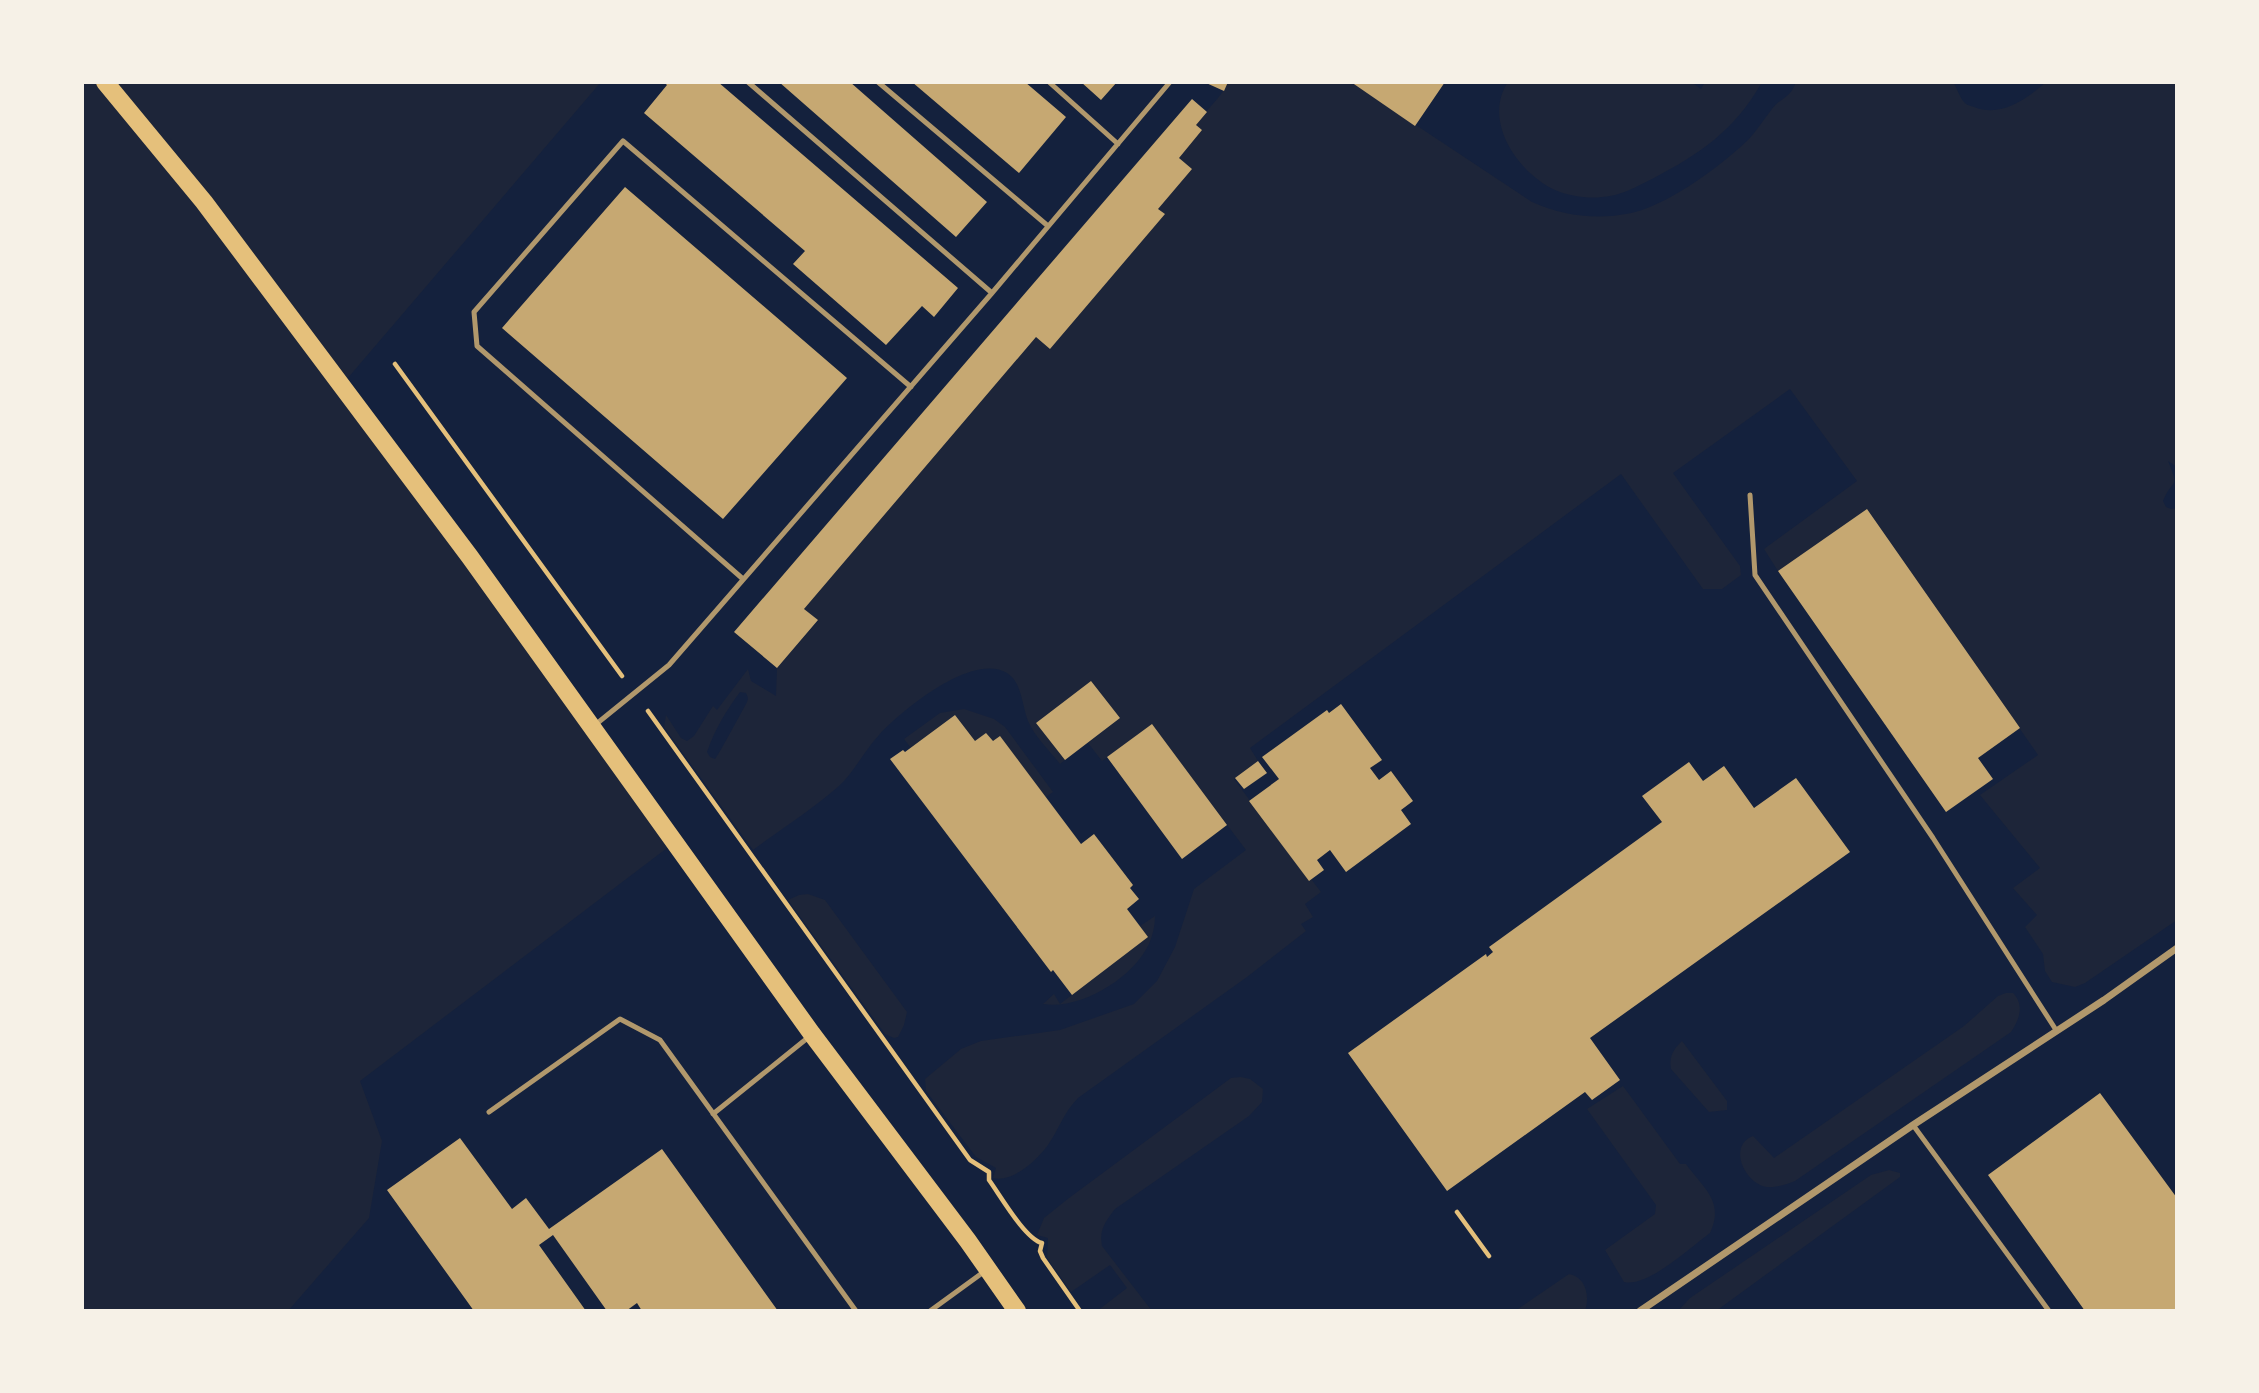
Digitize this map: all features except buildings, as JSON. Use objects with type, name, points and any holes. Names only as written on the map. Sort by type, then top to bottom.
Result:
[{"type":"main road","points":[[105,82],[204,202],[470,557],[812,1034],[1017,1311]]},
{"type":"street","points":[[1640,1311],[1913,1125],[2104,1000],[2177,948]]},
{"type":"lane","points":[[748,82],[992,293]]},
{"type":"lane","points":[[878,82],[1048,226]]},
{"type":"lane","points":[[1049,82],[1118,144]]},
{"type":"lane","points":[[592,727],[669,665],[992,293],[1170,82]]},
{"type":"lane","points":[[743,579],[477,345],[474,312],[623,141],[911,387]]},
{"type":"lane","points":[[1750,495],[1755,575],[1933,838],[2056,1030]]},
{"type":"lane","points":[[489,1112],[620,1019],[660,1040],[856,1311]]},
{"type":"lane","points":[[713,1114],[812,1034]]},
{"type":"lane","points":[[1913,1125],[2049,1311]]},
{"type":"lane","points":[[930,1311],[988,1269]]},
{"type":"path","points":[[395,365],[635,693],[970,1160],[989,1172],[989,1180],[1034,1241],[1042,1243],[1040,1251],[1043,1258],[1080,1311]]},
{"type":"path","points":[[1457,1212],[1489,1256]]},
{"type":"shaded area","points":[[82,82],[601,82],[341,386],[675,842],[360,1081],[382,1141],[369,1218],[288,1311],[82,1311]]},
{"type":"shaded area","points":[[1228,82],[1351,82],[1532,202],[1566,213],[1602,216],[1626,214],[1658,204],[1708,173],[1749,139],[1775,105],[1791,92],[1796,82],[1953,82],[1966,104],[1994,110],[2013,105],[2046,82],[2177,82],[2177,467],[2168,461],[2174,483],[2163,501],[2166,507],[2177,508],[2177,920],[2085,983],[2075,987],[2052,982],[2045,971],[2043,954],[2025,927],[2037,915],[2013,888],[2040,868],[1980,795],[2038,755],[1868,510],[1778,571],[1764,549],[1857,481],[1790,389],[1673,473],[1740,566],[1741,575],[1722,589],[1703,589],[1621,474],[1250,748],[1258,761],[1234,779],[1309,880],[1311,879],[1321,892],[1305,904],[1313,917],[1301,924],[1306,931],[1247,977],[1078,1098],[1048,1145],[1031,1163],[1016,1174],[1001,1179],[993,1178],[996,1168],[976,1157],[926,1091],[925,1079],[961,1049],[981,1041],[1060,1030],[1134,1004],[1157,981],[1175,947],[1194,889],[1246,850],[1152,725],[1102,761],[1088,743],[1120,718],[1091,682],[1065,760],[1060,764],[1031,727],[1019,688],[1012,677],[992,669],[975,670],[957,677],[903,712],[879,735],[839,786],[753,850],[664,727],[666,715],[681,738],[687,741],[694,736],[713,706],[717,710],[748,669],[751,681],[776,696],[777,668],[818,621],[804,609],[1036,337],[1049,348],[1164,214],[1158,209],[1184,146],[1198,121]],"holes":[[[740,692],[746,693],[747,702],[725,742],[715,759],[710,757],[707,752],[721,721]]]},
{"type":"shaded area","points":[[1508,82],[1691,82],[1701,89],[1705,82],[1762,82],[1740,114],[1701,150],[1628,191],[1591,198],[1555,190],[1541,182],[1517,159],[1502,129],[1499,113],[1501,97]]},
{"type":"shaded area","points":[[964,709],[994,719],[1005,727],[1053,792],[1046,797],[993,741],[975,741],[955,715],[911,748],[904,739],[940,713]]},
{"type":"shaded area","points":[[808,894],[825,900],[907,1012],[898,1037],[885,1034],[788,900]]},
{"type":"shaded area","points":[[1155,916],[1149,944],[1131,969],[1118,980],[1089,997],[1058,1005],[1043,1004],[1054,994],[1060,1004],[1147,937],[1140,926]]},
{"type":"shaded area","points":[[2013,993],[2020,1007],[2011,1032],[1795,1181],[1767,1187],[1752,1179],[1746,1172],[1740,1156],[1745,1141],[1753,1136],[1774,1158],[1964,1026],[1998,996]]},
{"type":"shaded area","points":[[1682,1041],[1727,1101],[1727,1110],[1709,1112],[1671,1069],[1672,1054]]},
{"type":"shaded area","points":[[1231,1078],[1250,1079],[1263,1089],[1262,1102],[1249,1116],[1115,1209],[1104,1226],[1102,1246],[1152,1311],[1097,1311],[1127,1288],[1110,1265],[1071,1292],[1047,1258],[1048,1238],[1037,1235],[1044,1218]]},
{"type":"shaded area","points":[[1623,1086],[1680,1164],[1686,1164],[1705,1188],[1715,1212],[1710,1233],[1656,1273],[1634,1282],[1624,1282],[1605,1250],[1655,1214],[1656,1205],[1587,1109]]},
{"type":"shaded area","points":[[1889,1170],[1900,1173],[1900,1177],[1716,1311],[1678,1311],[1690,1298],[1871,1175]]},
{"type":"shaded area","points":[[1569,1274],[1583,1283],[1587,1299],[1585,1311],[1515,1311]]}]
